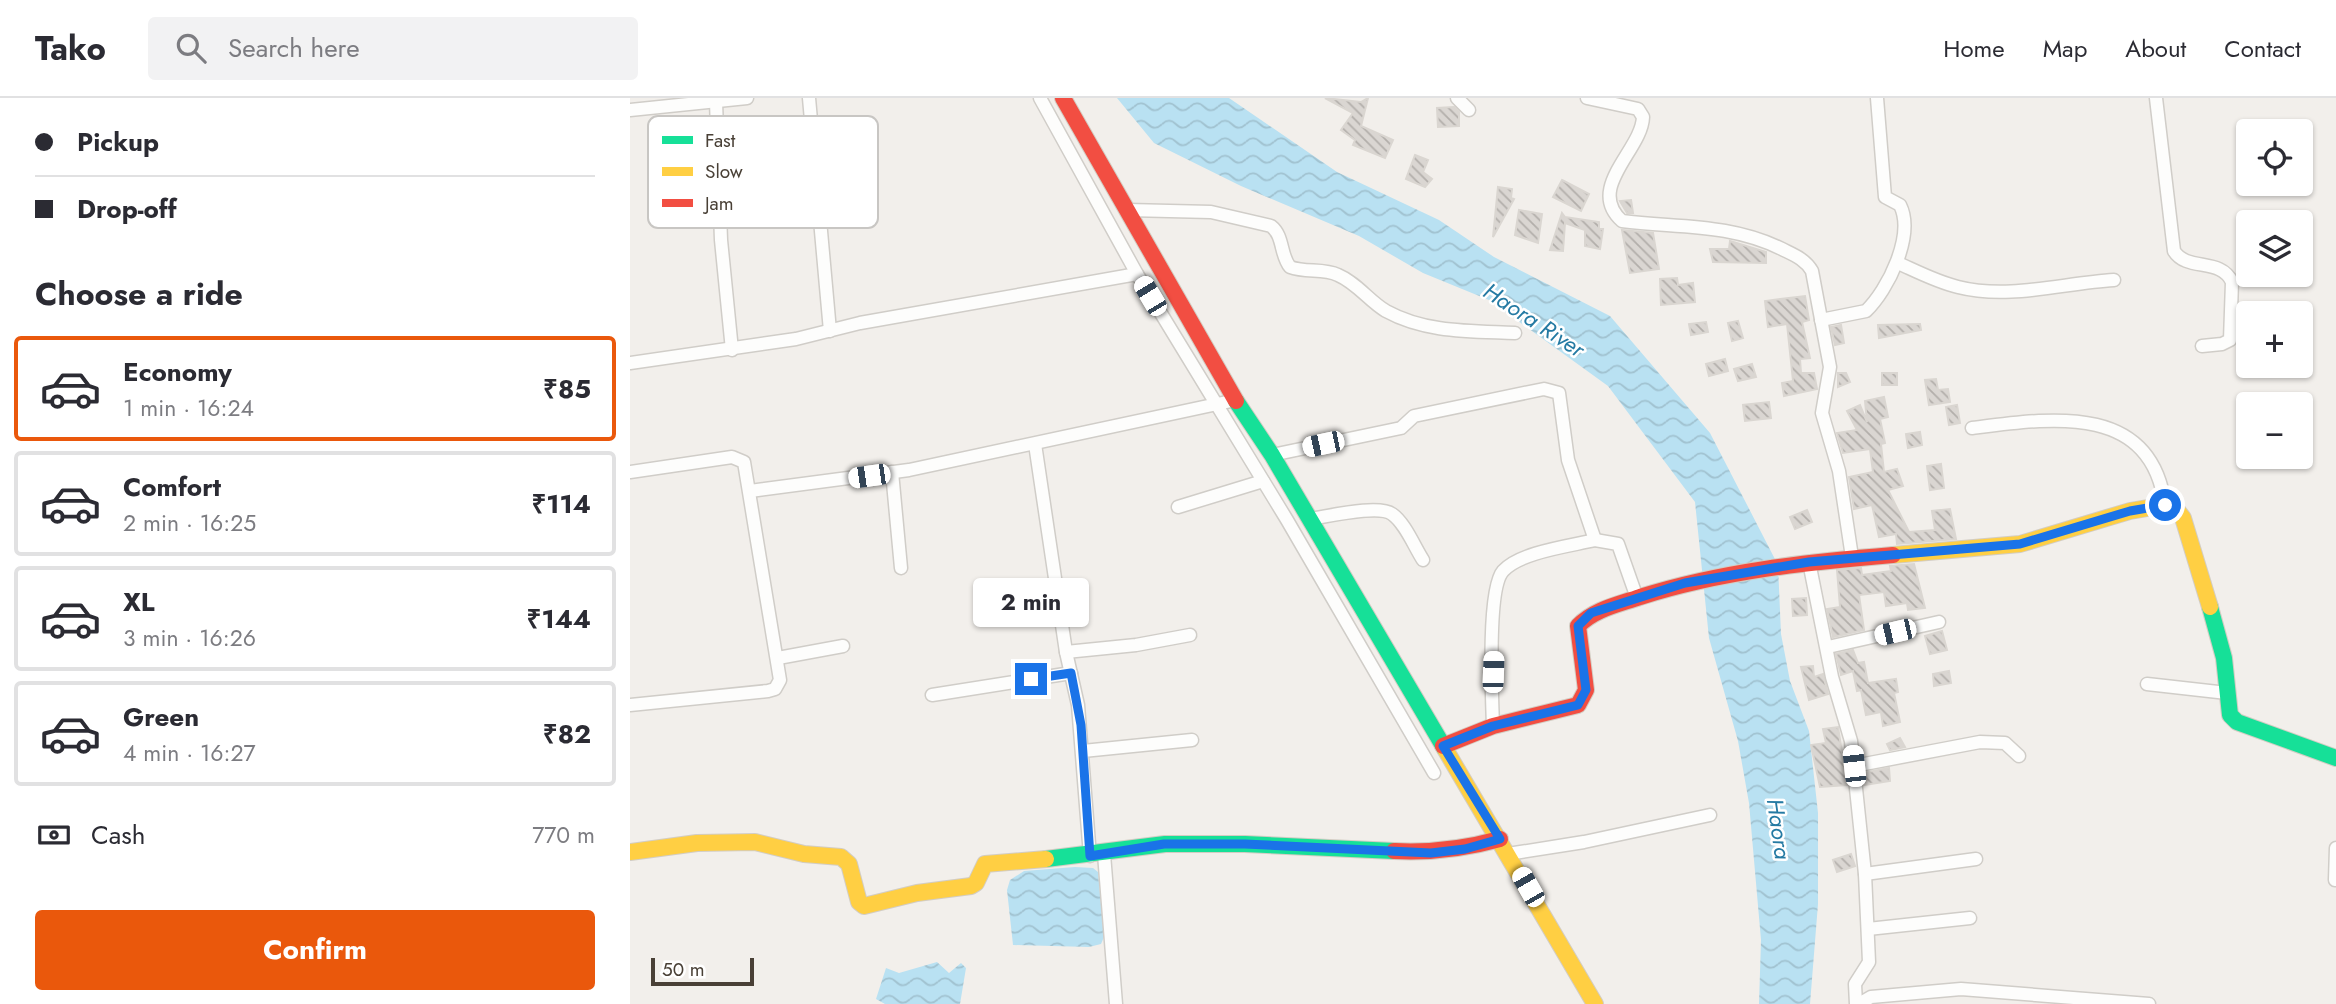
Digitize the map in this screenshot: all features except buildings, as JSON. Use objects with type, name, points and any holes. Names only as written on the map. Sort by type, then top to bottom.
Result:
[{"type":"street","points":[[630,110],[747,98]]},
{"type":"street","points":[[809,98],[811,116]]},
{"type":"street","points":[[1040,98],[1137,274],[1263,481],[1434,773]]},
{"type":"street","points":[[1063,98],[1236,400],[1272,455],[1595,1004]]},
{"type":"street","points":[[1457,98],[1469,110]]},
{"type":"street","points":[[1587,98],[1638,110],[1643,117],[1612,182],[1612,207],[1622,221],[1727,229],[1768,242],[1802,259],[1812,271],[1830,367],[1822,413],[1839,471],[1852,558]]},
{"type":"street","points":[[1821,320],[1866,311],[1898,263],[1903,215],[1900,205],[1885,197],[1877,98]]},
{"type":"street","points":[[2156,98],[2174,251],[2180,259],[2220,268],[2232,282],[2230,340],[2222,344],[2202,346]]},
{"type":"street","points":[[716,102],[717,116]]},
{"type":"street","points":[[1128,211],[1211,212],[1271,226],[1278,232],[1285,261],[1290,267],[1336,274],[1348,280],[1384,310],[1401,318],[1433,328],[1515,333]]},
{"type":"street","points":[[721,228],[732,350]]},
{"type":"street","points":[[821,228],[830,331]]},
{"type":"street","points":[[1898,263],[1937,280],[1982,291],[2003,292],[2114,280]]},
{"type":"street","points":[[630,363],[732,350],[860,323],[1137,274]]},
{"type":"street","points":[[1272,455],[1401,428],[1414,416],[1544,389],[1556,390],[1562,402],[1568,460],[1595,540]]},
{"type":"street","points":[[750,491],[892,472],[1236,400]]},
{"type":"street","points":[[1972,428],[2056,422],[2105,425],[2120,431],[2144,449],[2152,459],[2163,484],[2165,505]]},
{"type":"street","points":[[1035,444],[1083,751],[1116,1004]]},
{"type":"street","points":[[630,472],[738,458],[746,466],[780,680],[775,690],[630,705]]},
{"type":"street","points":[[892,472],[901,568]]},
{"type":"street","points":[[1178,507],[1263,481]]},
{"type":"street","points":[[1443,746],[1493,726],[1578,705],[1586,690],[1578,626],[1591,613],[1685,583],[1809,562],[2020,544],[2130,511],[2165,505],[2176,509],[2183,518],[2192,541],[2224,658],[2230,715],[2236,722],[2311,752],[2336,758]]},
{"type":"street","points":[[1309,519],[1376,510],[1388,511],[1395,517],[1423,560]]},
{"type":"street","points":[[1493,726],[1493,607],[1498,579],[1517,561],[1595,540],[1618,544],[1637,598]]},
{"type":"street","points":[[1809,562],[1832,677],[1849,726],[1854,766],[1869,962],[1855,984],[1857,1004],[1871,997],[1961,989],[2148,1004]]},
{"type":"street","points":[[1828,647],[1940,622]]},
{"type":"street","points":[[1066,652],[1136,645],[1190,635]]},
{"type":"street","points":[[778,658],[843,646]]},
{"type":"street","points":[[932,695],[1071,673]]},
{"type":"street","points":[[2147,684],[2227,693]]},
{"type":"street","points":[[1083,751],[1192,740]]},
{"type":"street","points":[[1854,766],[1980,742],[2005,743],[2019,756]]},
{"type":"street","points":[[630,852],[696,842],[755,842],[803,854],[841,858],[849,864],[859,902],[864,906],[917,893],[971,886],[976,883],[985,864],[1097,855],[1164,844],[1245,844],[1431,853],[1584,842],[1710,815]]},
{"type":"street","points":[[2335,880],[2336,848]]},
{"type":"street","points":[[1864,874],[1976,859]]},
{"type":"street","points":[[1868,929],[1970,918]]},
{"type":"water","points":[[1117,98],[1229,98],[1337,172],[1439,220],[1494,257],[1610,316],[1710,433],[1778,565],[1781,634],[1790,681],[1809,731],[1818,813],[1818,904],[1810,1004],[1759,1004],[1761,940],[1749,803],[1738,741],[1709,638],[1695,502],[1608,386],[1489,300],[1423,273],[1359,236],[1241,186],[1154,143]]},
{"type":"water","points":[[1093,868],[1098,872],[1104,937],[1101,944],[1089,947],[1013,945],[1007,890],[1010,880],[1024,871]]},
{"type":"water","points":[[937,962],[949,973],[961,963],[966,968],[960,1004],[885,1004],[876,999],[886,968],[899,973]]},
{"type":"traffic: fast","points":[[1236,401],[1272,455],[1445,749]]},
{"type":"traffic: fast","points":[[2210,607],[2224,658],[2230,715],[2237,722],[2336,758]]},
{"type":"traffic: fast","points":[[1046,859],[1165,844],[1245,844],[1394,851]]},
{"type":"traffic: slow","points":[[1893,555],[2020,544],[2130,511],[2165,505],[2176,509],[2183,518],[2210,607]]},
{"type":"traffic: slow","points":[[1445,749],[1595,1004]]},
{"type":"traffic: slow","points":[[630,852],[697,843],[755,842],[804,854],[841,857],[849,864],[859,902],[864,906],[917,893],[971,886],[976,883],[985,864],[1046,859]]},
{"type":"traffic: jam","points":[[1063,98],[1236,401]]},
{"type":"traffic: jam","points":[[1443,746],[1493,726],[1578,705],[1586,690],[1578,626],[1607,608],[1671,588],[1734,574],[1893,555]]},
{"type":"traffic: jam","points":[[1394,851],[1448,850],[1500,839]]},
{"type":"route","points":[[1031,679],[1071,673],[1081,725],[1090,856],[1164,844],[1245,844],[1419,853],[1448,852],[1500,839],[1443,746],[1493,726],[1571,709],[1578,705],[1586,690],[1577,631],[1585,617],[1591,613],[1685,583],[1809,562],[2020,544],[2041,540],[2130,511],[2165,505]]},
{"type":"water label","name":"Haora River","points":[[1534,320]]},
{"type":"water label","name":"Haora","points":[[1779,829]]}]
